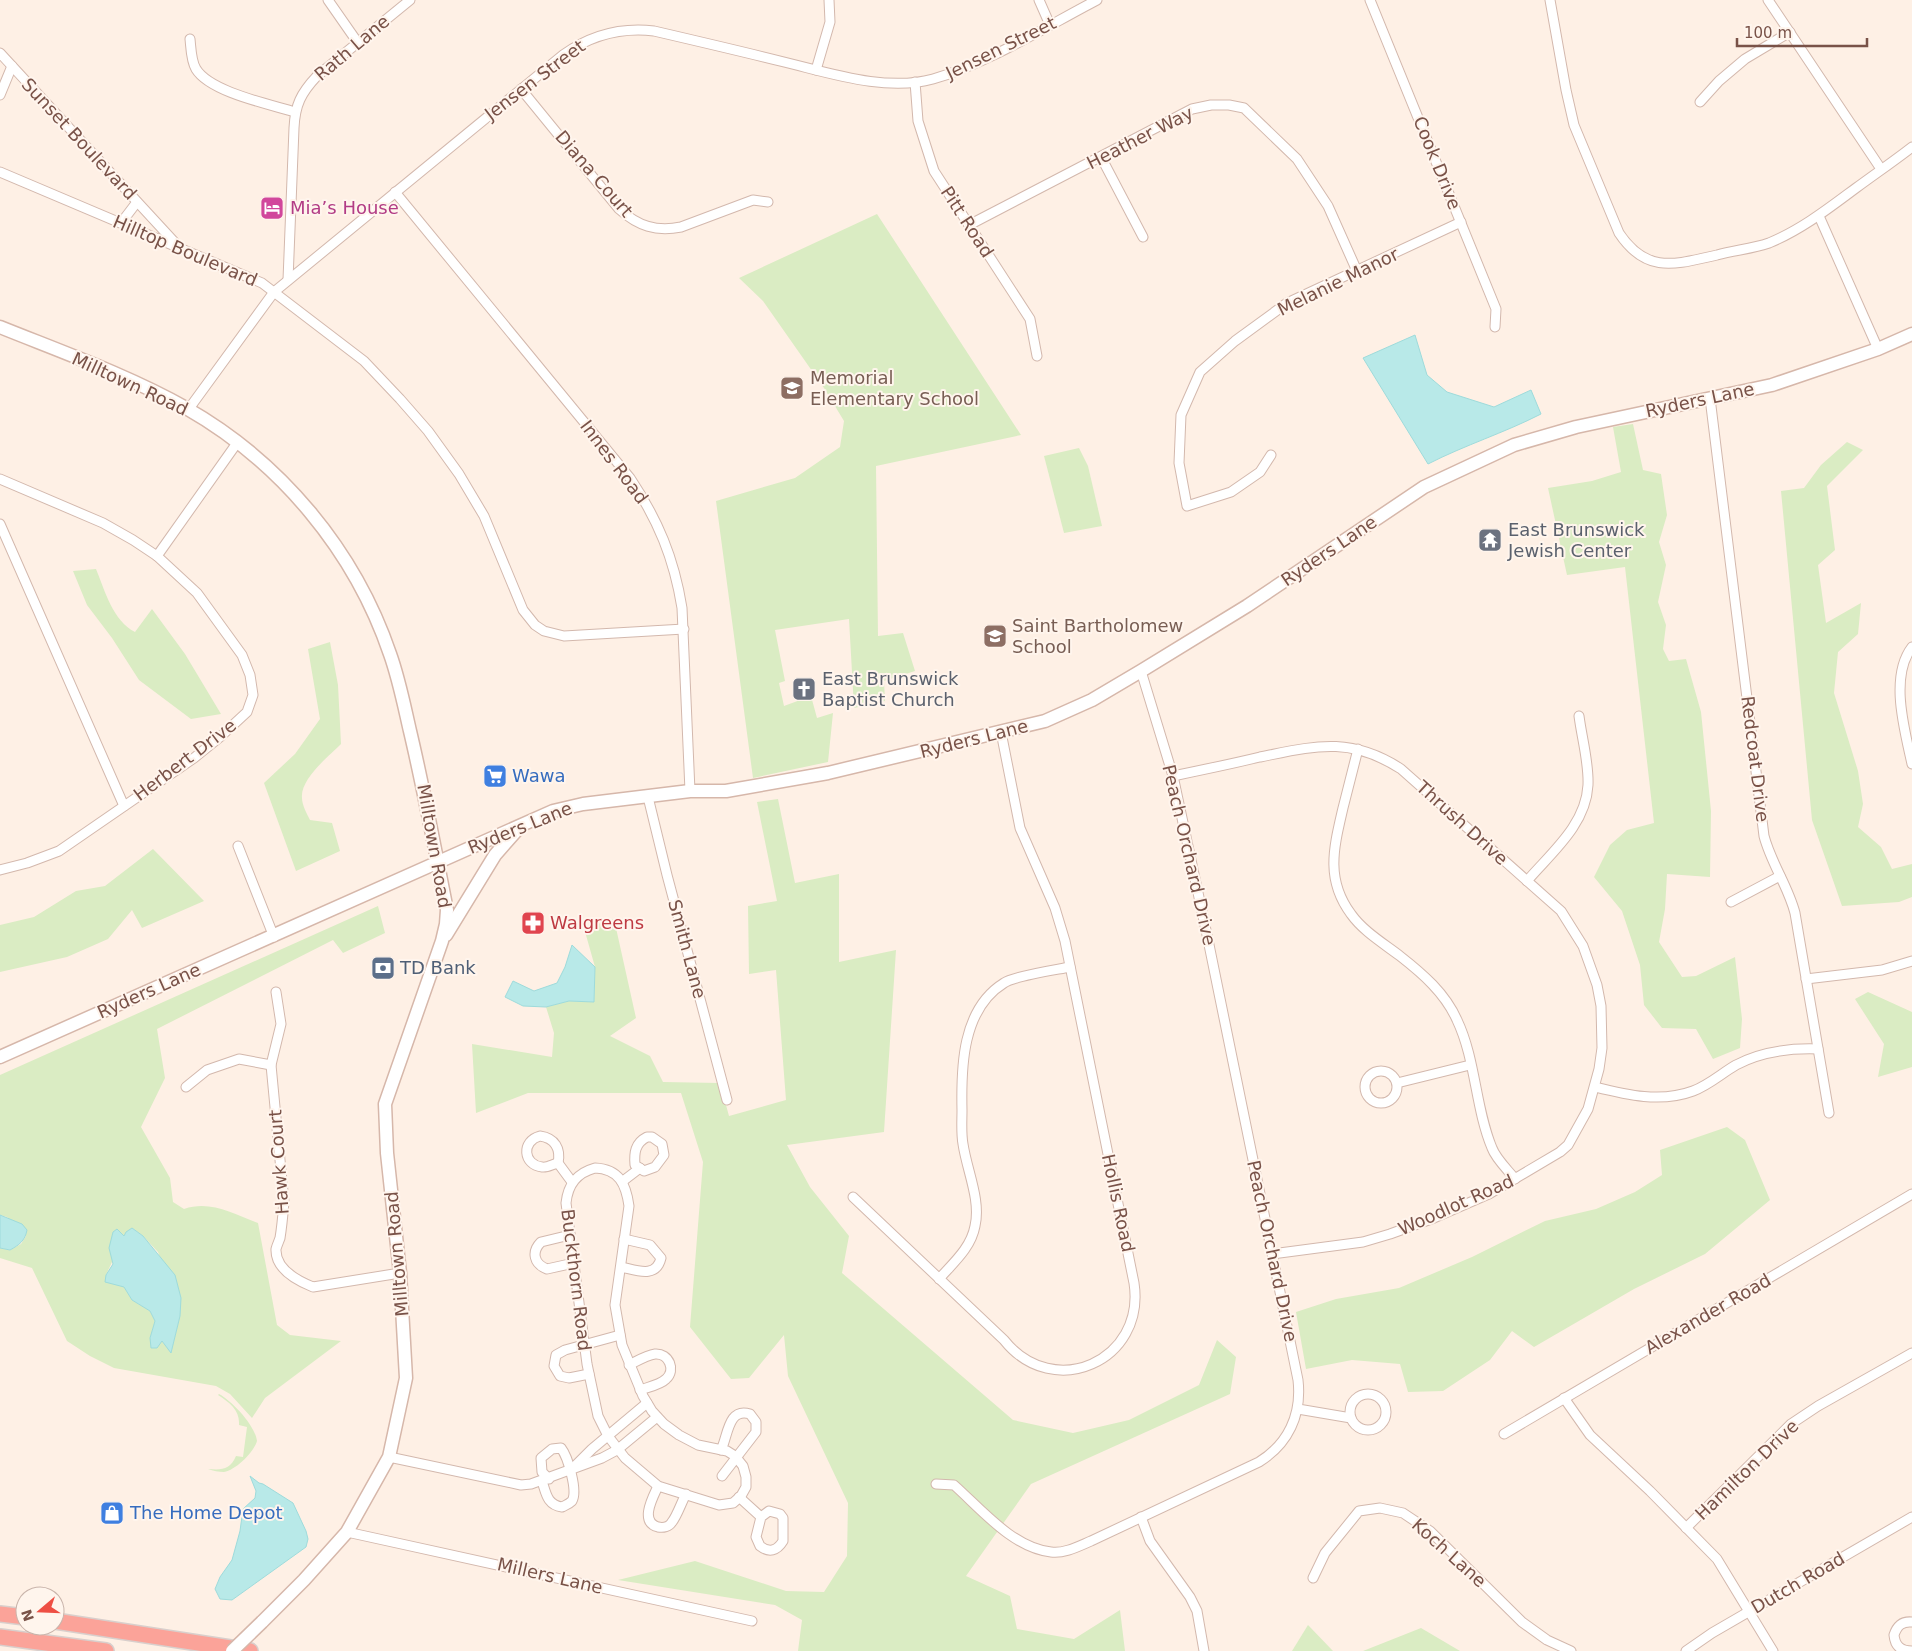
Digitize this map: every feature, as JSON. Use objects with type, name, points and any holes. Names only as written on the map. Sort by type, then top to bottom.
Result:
[{"type":"highway","points":[[0,1614],[15,1616]]},
{"type":"highway","points":[[65,1623],[250,1651]]},
{"type":"highway","points":[[0,1637],[106,1651]]},
{"type":"main road","name":"Milltown Road","points":[[0,327],[120,376],[188,410],[237,443],[274,474],[321,525],[345,557],[359,582],[380,628],[399,684],[422,784],[447,910],[442,941],[385,1104],[387,1153],[400,1274],[406,1378],[389,1457],[347,1532],[304,1580],[232,1651]]},
{"type":"main road","name":"Ryders Lane","points":[[0,1057],[274,937],[553,811],[583,804],[690,791],[726,791],[828,774],[1045,721],[1092,700],[1142,671],[1247,606],[1424,487],[1514,445],[1576,427],[1772,385],[1878,350],[1912,334]]},
{"type":"main road","points":[[442,941],[495,855],[520,826]]},
{"type":"street","points":[[328,0],[358,43]]},
{"type":"street","name":"Rath Lane","points":[[288,280],[295,112],[300,98],[308,86],[410,0]]},
{"type":"street","points":[[816,70],[830,22],[828,0]]},
{"type":"street","points":[[1039,0],[1050,25]]},
{"type":"street","name":"Jensen Street","points":[[188,410],[274,292],[563,55],[584,42],[607,33],[631,30],[654,31],[862,80],[900,83],[915,82],[932,80],[969,66],[1098,0]]},
{"type":"street","name":"Cook Drive","points":[[1370,0],[1496,309],[1494,327]]},
{"type":"street","points":[[1550,0],[1574,125],[1619,233],[1631,248],[1646,258],[1664,264],[1684,263],[1769,243],[1787,235],[1818,216],[1912,147]]},
{"type":"street","points":[[1768,0],[1881,169]]},
{"type":"street","points":[[1700,102],[1745,59],[1790,32]]},
{"type":"street","points":[[190,39],[195,67],[201,76],[215,86],[295,112]]},
{"type":"street","name":"Sunset Boulevard","points":[[0,53],[180,248]]},
{"type":"street","points":[[0,95],[12,66]]},
{"type":"street","name":"Pitt Road","points":[[915,82],[918,121],[934,171],[1030,319],[1037,356]]},
{"type":"street","name":"Diana Court","points":[[521,89],[620,209],[639,224],[657,229],[681,227],[753,200],[768,202]]},
{"type":"street","name":"Heather Way","points":[[969,225],[1192,109],[1211,105],[1229,105],[1244,108],[1297,159],[1328,206],[1357,271]]},
{"type":"street","points":[[1101,157],[1143,237]]},
{"type":"street","name":"Hilltop Boulevard","points":[[0,172],[262,283],[364,361],[400,398],[428,431],[458,474],[484,516],[523,610],[535,625],[553,634],[564,636],[684,629]]},
{"type":"street","name":"Innes Road","points":[[396,192],[630,478],[645,500],[658,526],[669,552],[677,580],[684,629],[690,791]]},
{"type":"street","points":[[121,223],[137,202]]},
{"type":"street","points":[[1818,216],[1878,350]]},
{"type":"street","name":"Melanie Manor","points":[[1271,455],[1260,472],[1231,492],[1187,506],[1179,463],[1181,415],[1200,372],[1235,342],[1287,303],[1461,222]]},
{"type":"street","name":"Redcoat Drive","points":[[1710,398],[1764,836],[1768,849],[1791,897],[1795,913],[1829,1113]]},
{"type":"street","points":[[157,556],[237,443]]},
{"type":"street","name":"Herbert Drive","points":[[0,479],[103,523],[157,556],[196,593],[242,655],[250,675],[253,695],[247,712],[220,738],[194,758],[124,806],[0,524]]},
{"type":"street","points":[[1912,647],[1903,664],[1901,675],[1901,709],[1912,764]]},
{"type":"street","name":"Peach Orchard Drive","points":[[936,1484],[954,1485],[1011,1537],[1026,1545],[1052,1553],[1065,1551],[1141,1518],[1266,1458],[1278,1448],[1288,1435],[1298,1409],[1298,1380],[1173,776],[1142,671]]},
{"type":"street","points":[[1527,881],[1575,826],[1585,803],[1588,778],[1579,716]]},
{"type":"street","name":"Hollis Road","points":[[853,1197],[1014,1351],[1026,1360],[1048,1369],[1070,1370],[1085,1367],[1099,1361],[1117,1347],[1129,1328],[1135,1306],[1134,1284],[1070,967],[1055,908],[1020,828],[1000,732]]},
{"type":"street","name":"Thrush Drive","points":[[1173,776],[1315,746],[1341,746],[1358,749],[1378,756],[1401,769],[1561,911],[1583,946],[1598,992],[1602,1027],[1602,1048],[1595,1088]]},
{"type":"street","points":[[1358,749],[1334,852],[1334,871],[1338,890],[1357,922],[1420,972],[1441,994],[1453,1012],[1462,1033],[1478,1102],[1492,1150],[1515,1179]]},
{"type":"street","name":"Smith Lane","points":[[648,797],[727,1100]]},
{"type":"street","points":[[0,870],[27,863],[59,851],[124,806]]},
{"type":"street","points":[[238,846],[274,937]]},
{"type":"street","points":[[1731,902],[1780,876]]},
{"type":"street","points":[[1806,979],[1882,970],[1912,961]]},
{"type":"street","points":[[939,1279],[965,1249],[974,1232],[976,1220],[976,1201],[963,1143],[961,1074],[967,1037],[979,1008],[992,991],[1006,981],[1070,967]]},
{"type":"street","name":"Hawk Court","points":[[276,992],[281,1024],[271,1065],[284,1202],[283,1221],[276,1250],[279,1262],[287,1272],[300,1282],[313,1287],[400,1274]]},
{"type":"street","points":[[1595,1088],[1630,1096],[1677,1096],[1694,1091],[1736,1065],[1753,1057],[1792,1048],[1818,1049]]},
{"type":"street","points":[[186,1087],[207,1070],[239,1059],[271,1065]]},
{"type":"street","points":[[1397,1082],[1470,1065]]},
{"type":"street","name":"Woodlot Road","points":[[1272,1254],[1364,1242],[1434,1218],[1488,1194],[1560,1152],[1568,1145],[1579,1128],[1595,1088]]},
{"type":"street","points":[[558,1163],[572,1182],[588,1170],[595,1168],[606,1169],[623,1181],[640,1168]]},
{"type":"street","name":"Buckthorn Road","points":[[623,1181],[628,1194],[629,1206],[615,1305],[620,1335],[629,1365],[647,1404],[657,1417],[672,1430],[698,1445],[721,1450],[736,1457]]},
{"type":"street","name":"Buckthorn Road","points":[[572,1182],[567,1191],[566,1203],[589,1374],[598,1416],[608,1436],[617,1450],[658,1486],[719,1505],[732,1503],[739,1497]]},
{"type":"street","name":"Alexander Road","points":[[1504,1434],[1912,1194]]},
{"type":"street","points":[[570,1235],[544,1241],[537,1247],[535,1257],[537,1262],[547,1269],[574,1263]]},
{"type":"street","points":[[621,1267],[651,1272],[660,1264],[660,1255],[650,1244],[624,1239]]},
{"type":"street","points":[[589,1374],[566,1378],[556,1372],[554,1366],[556,1355],[561,1351],[620,1335]]},
{"type":"street","name":"Hamilton Drive","points":[[1686,1528],[1791,1424],[1818,1406],[1912,1353]]},
{"type":"street","points":[[629,1365],[656,1354],[665,1356],[669,1361],[671,1371],[664,1381],[640,1390]]},
{"type":"street","points":[[1298,1409],[1351,1418],[1357,1427],[1368,1430],[1374,1429],[1385,1418],[1385,1406],[1378,1397],[1362,1395],[1352,1404],[1350,1409],[1351,1418]]},
{"type":"street","points":[[1564,1398],[1590,1435],[1650,1491],[1717,1559],[1773,1651]]},
{"type":"street","points":[[571,1471],[608,1436],[647,1404]]},
{"type":"street","points":[[721,1450],[734,1416],[739,1413],[750,1414],[756,1422],[756,1432],[722,1476]]},
{"type":"street","points":[[389,1457],[521,1484],[546,1480],[593,1463],[617,1450],[657,1417]]},
{"type":"street","points":[[552,1448],[561,1448],[567,1456],[571,1471],[574,1496],[567,1505],[562,1507],[552,1504],[548,1500],[541,1458],[552,1448]]},
{"type":"street","points":[[736,1457],[743,1466],[746,1477],[746,1487],[739,1497],[761,1517]]},
{"type":"street","points":[[658,1486],[648,1513],[651,1523],[656,1526],[667,1527],[674,1520],[686,1494]]},
{"type":"street","name":"Koch Lane","points":[[1313,1578],[1325,1552],[1359,1510],[1380,1508],[1403,1513],[1430,1531],[1522,1622],[1547,1640],[1571,1651]]},
{"type":"street","name":"Dutch Road","points":[[1686,1651],[1712,1633],[1912,1517]]},
{"type":"street","points":[[1141,1518],[1150,1542],[1190,1597],[1197,1611],[1204,1651]]},
{"type":"street","name":"Millers Lane","points":[[347,1532],[752,1621]]},
{"type":"street","points":[[1912,1622],[1904,1622],[1899,1626],[1894,1635],[1898,1646],[1903,1650],[1912,1651]]},
{"type":"green space","points":[[877,214],[1021,435],[876,466],[878,636],[903,633],[915,671],[884,681],[885,701],[854,708],[849,619],[775,630],[785,681],[779,683],[784,706],[811,696],[817,718],[833,713],[828,762],[753,778],[716,501],[795,478],[840,447],[844,421],[824,388],[763,301],[739,278]]},
{"type":"green space","points":[[1633,424],[1643,470],[1661,474],[1667,515],[1659,542],[1666,565],[1658,602],[1666,625],[1663,649],[1669,661],[1686,659],[1701,712],[1711,811],[1710,877],[1667,874],[1665,909],[1659,942],[1682,977],[1696,976],[1735,957],[1742,1019],[1740,1048],[1713,1059],[1696,1029],[1662,1028],[1644,1005],[1640,965],[1622,911],[1594,877],[1610,845],[1627,830],[1654,823],[1625,567],[1567,575],[1548,488],[1592,481],[1621,472],[1613,427]]},
{"type":"green space","points":[[1847,442],[1863,450],[1827,486],[1835,550],[1818,565],[1826,623],[1861,603],[1858,634],[1838,652],[1834,693],[1858,771],[1863,804],[1858,827],[1881,847],[1892,869],[1912,864],[1912,897],[1899,902],[1842,906],[1812,820],[1781,491],[1804,488],[1821,465]]},
{"type":"green space","points":[[1079,448],[1088,466],[1102,526],[1064,533],[1044,456]]},
{"type":"green space","points":[[96,569],[106,596],[115,613],[127,627],[135,632],[152,609],[185,654],[221,714],[191,719],[139,680],[112,638],[87,605],[73,571]]},
{"type":"green space","points":[[330,642],[338,685],[341,744],[310,776],[302,798],[310,820],[332,823],[340,851],[296,871],[264,783],[295,754],[320,719],[308,649]]},
{"type":"green space","points":[[778,799],[795,883],[839,874],[839,962],[896,950],[884,1132],[787,1145],[810,1187],[849,1236],[842,1273],[1013,1420],[1073,1433],[1129,1420],[1199,1385],[1217,1340],[1236,1357],[1230,1394],[1031,1484],[966,1576],[1010,1596],[1017,1629],[1074,1639],[1120,1610],[1125,1651],[798,1651],[802,1620],[775,1605],[618,1580],[695,1561],[786,1591],[824,1592],[847,1556],[848,1503],[788,1376],[784,1335],[749,1378],[731,1379],[690,1327],[703,1162],[681,1093],[528,1093],[476,1113],[472,1044],[552,1057],[554,1033],[546,1007],[569,1001],[594,1002],[595,967],[584,928],[614,919],[636,1018],[610,1036],[650,1056],[663,1082],[720,1083],[729,1116],[786,1100],[776,970],[749,974],[748,906],[777,901],[757,802]]},
{"type":"green space","points":[[153,849],[204,901],[142,928],[132,910],[108,939],[67,957],[0,972],[0,925],[34,917],[76,891],[105,886]]},
{"type":"green space","points":[[378,906],[385,933],[343,953],[333,940],[157,1029],[165,1078],[141,1127],[170,1178],[173,1202],[184,1209],[203,1206],[222,1209],[258,1223],[277,1325],[290,1335],[341,1341],[265,1398],[252,1418],[230,1394],[216,1386],[114,1368],[90,1356],[67,1341],[32,1268],[0,1258],[0,1248],[10,1250],[21,1244],[26,1236],[7,1217],[0,1215],[0,1075]],"holes":[[[132,1228],[143,1236],[158,1252],[180,1316],[171,1352],[161,1340],[150,1338],[155,1321],[150,1311],[132,1300],[124,1287],[116,1284],[106,1275],[124,1236]]]},
{"type":"green space","points":[[1868,992],[1912,1012],[1912,1067],[1878,1077],[1884,1044],[1855,999]]},
{"type":"green space","points":[[1727,1127],[1745,1140],[1770,1200],[1705,1254],[1634,1289],[1534,1347],[1512,1331],[1490,1360],[1443,1391],[1408,1392],[1400,1364],[1352,1360],[1306,1369],[1296,1312],[1336,1299],[1399,1288],[1472,1257],[1545,1221],[1596,1209],[1635,1192],[1662,1175],[1660,1150]]},
{"type":"green space","points":[[219,1394],[230,1402],[248,1421],[257,1441],[244,1460],[229,1471],[224,1472],[208,1469],[228,1467],[236,1456],[243,1457],[247,1427],[239,1425],[236,1411]]},
{"type":"green space","points":[[1308,1625],[1333,1651],[1292,1651]]},
{"type":"green space","points":[[1421,1628],[1460,1651],[1363,1651]]},
{"type":"water","points":[[1415,335],[1427,375],[1447,392],[1494,407],[1531,390],[1541,414],[1428,464],[1363,358]]},
{"type":"water","points":[[572,945],[595,967],[594,1002],[569,1001],[546,1007],[523,1006],[505,997],[513,981],[534,991],[557,983],[565,967]]},
{"type":"water","points":[[0,1215],[22,1224],[27,1230],[21,1242],[10,1250],[0,1248]]},
{"type":"water","points":[[132,1228],[143,1236],[175,1275],[181,1298],[180,1316],[171,1353],[162,1341],[157,1348],[151,1348],[150,1338],[155,1321],[150,1311],[132,1300],[124,1287],[105,1282],[106,1275],[113,1264],[109,1248],[113,1232],[117,1229],[124,1236]]},
{"type":"water","points":[[250,1476],[293,1503],[308,1539],[306,1547],[232,1600],[220,1599],[215,1589],[220,1577],[232,1560],[240,1531],[243,1509],[255,1498],[256,1491]]},
{"type":"place","name":"Mia’s House","points":[[272,208]]},
{"type":"place","name":"Memorial Elementary School","points":[[792,388]]},
{"type":"place","name":"East Brunswick Jewish Center","points":[[1490,540]]},
{"type":"place","name":"Saint Bartholomew School","points":[[995,636]]},
{"type":"place","name":"East Brunswick Baptist Church","points":[[804,689]]},
{"type":"place","name":"Wawa","points":[[495,776]]},
{"type":"place","name":"Walgreens","points":[[533,923]]},
{"type":"place","name":"TD Bank","points":[[383,968]]},
{"type":"place","name":"The Home Depot","points":[[112,1513]]}]
